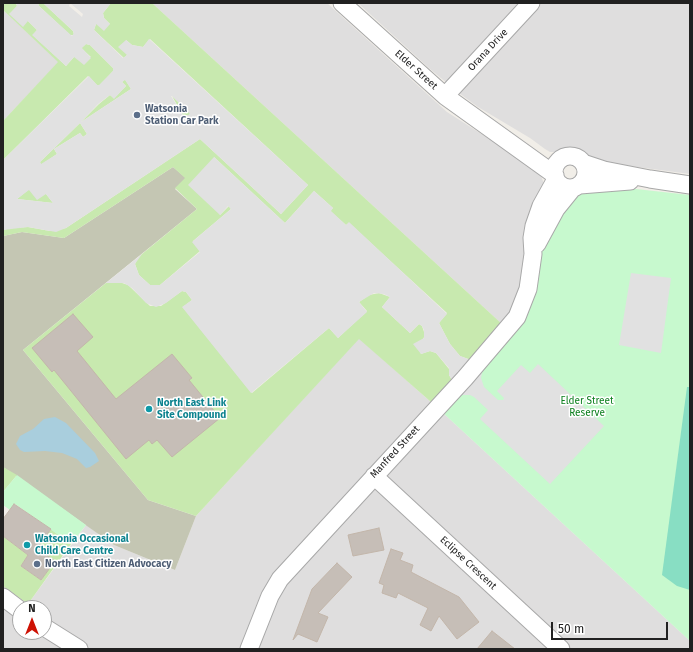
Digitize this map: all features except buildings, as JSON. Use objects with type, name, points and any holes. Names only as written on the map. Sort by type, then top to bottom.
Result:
[{"type":"street","name":"Elder Street","points":[[342,3],[445,96],[494,130],[555,177]]},
{"type":"street","name":"Orana Drive","points":[[445,96],[531,3]]},
{"type":"street","name":"Elder Street","points":[[494,130],[518,138],[552,157],[561,159]]},
{"type":"street","points":[[650,179],[562,186],[555,177],[556,166],[561,159],[571,156],[584,163],[604,170],[690,185]]},
{"type":"street","points":[[576,186],[586,177],[584,163]]},
{"type":"street","name":"Manfred Street","points":[[249,649],[275,586],[511,326],[520,312],[526,298],[533,254],[532,238],[534,226],[541,206],[555,177]]},
{"type":"street","name":"Manfred Street","points":[[533,254],[546,226],[576,186]]},
{"type":"street","name":"Eclipse Crescent","points":[[374,476],[562,649]]},
{"type":"street","points":[[3,597],[12,604]]},
{"type":"street","points":[[52,632],[79,649]]},
{"type":"shaded area","name":"Watsonia Station Car Park","points":[[16,3],[38,3],[39,6],[72,36],[74,33],[73,31],[43,3],[70,3],[111,3],[103,13],[104,18],[110,24],[104,31],[96,24],[94,30],[123,58],[127,55],[118,47],[126,40],[132,45],[143,47],[149,39],[308,185],[281,214],[200,139],[66,228],[56,232],[28,227],[3,230],[3,160],[89,76],[97,85],[99,85],[113,71],[113,68],[90,45],[86,44],[82,48],[91,58],[84,65],[74,57],[66,66],[32,35],[37,30],[28,21],[23,27],[9,14],[17,6]],"holes":[[[70,3],[83,14],[82,17],[69,6]],[[125,80],[131,89],[81,122],[98,104],[110,95],[114,99],[126,86],[122,82]],[[171,96],[190,114],[184,117]],[[80,123],[87,134],[83,137],[80,133],[54,149],[57,154],[41,164],[40,162]],[[29,190],[37,200],[46,194],[53,203],[17,199]]]},
{"type":"shaded area","points":[[152,3],[327,3],[447,112],[494,142],[524,157],[539,170],[544,184],[520,291],[517,301],[502,324]]},
{"type":"shaded area","points":[[358,3],[690,3],[690,174],[592,161],[575,152],[550,152],[530,138],[478,107],[459,93],[430,69]]},
{"type":"shaded area","points":[[3,10],[59,62],[3,121]]},
{"type":"shaded area","points":[[214,157],[285,223],[314,191],[333,208],[331,211],[346,225],[349,222],[447,314],[439,323],[450,344],[460,356],[471,360],[452,380],[449,375],[449,368],[436,353],[430,351],[421,354],[413,344],[424,338],[424,330],[422,326],[419,324],[410,333],[382,307],[390,297],[384,294],[374,293],[359,302],[367,312],[338,338],[329,328],[251,393],[182,307],[192,300],[186,292],[182,291],[166,303],[156,307],[146,303],[132,288],[124,283],[106,283],[142,254],[135,264],[139,275],[150,285],[160,285],[200,252],[192,242],[231,209],[228,206],[220,215],[188,185]]},
{"type":"shaded area","points":[[173,167],[186,178],[175,189],[197,209],[23,350],[148,500],[196,516],[175,570],[114,545],[3,467],[3,236],[22,232],[64,238]]},
{"type":"shaded area","points":[[631,273],[671,278],[661,353],[619,345]]},
{"type":"shaded area","points":[[359,338],[442,412],[690,641],[690,649],[3,649],[3,586],[22,600],[12,600],[12,640],[52,640],[52,600],[31,600],[86,525],[114,545],[175,570],[196,516]]},
{"type":"shaded area","points":[[538,364],[604,426],[550,484],[480,419],[488,410],[474,397],[470,395],[461,395],[483,368],[481,378],[484,387],[498,400],[503,400],[504,398],[497,391],[521,365],[530,373]]},
{"type":"green space","points":[[3,3],[16,4],[17,6],[10,14],[28,21],[37,30],[33,35],[66,66],[74,57],[91,57],[81,48],[86,44],[90,45],[113,68],[113,71],[100,85],[97,85],[88,76],[3,160],[3,121],[58,62],[3,10]]},
{"type":"green space","points":[[38,3],[43,3],[73,31],[74,35],[70,35],[39,6]]},
{"type":"green space","points":[[111,3],[152,3],[502,324],[471,360],[460,356],[450,344],[439,323],[447,313],[349,223],[346,225],[330,211],[333,208],[314,191],[285,223],[214,157],[220,215],[229,206],[231,209],[193,241],[200,251],[160,285],[150,285],[139,275],[135,264],[137,259],[197,209],[175,188],[185,178],[173,167],[64,238],[22,232],[3,236],[3,230],[11,228],[28,227],[50,231],[66,228],[200,139],[281,214],[308,185],[150,39],[143,47],[132,45],[126,40],[127,55],[124,58],[94,30],[96,24],[110,24],[104,18],[103,13]]},
{"type":"green space","points":[[125,79],[131,89],[81,122],[110,95],[114,98],[126,86],[122,82]]},
{"type":"green space","points":[[172,96],[190,113],[191,114],[184,117]]},
{"type":"green space","points":[[80,123],[87,134],[83,137],[80,133],[54,149],[57,154],[41,165],[40,162]]},
{"type":"green space","name":"Elder Street Reserve","points":[[618,187],[690,195],[690,641],[442,412],[524,322],[534,297],[544,238],[576,194],[587,190]]},
{"type":"green space","points":[[29,189],[46,194],[53,203],[17,199]]},
{"type":"green space","points":[[119,282],[128,285],[150,306],[161,306],[182,291],[186,292],[192,300],[183,307],[252,393],[329,328],[338,338],[367,311],[359,302],[369,295],[379,293],[390,297],[382,307],[410,333],[419,324],[422,326],[425,335],[422,341],[418,343],[421,354],[430,351],[436,353],[449,369],[449,375],[452,380],[431,402],[359,339],[196,516],[148,500],[23,350],[106,283]]},
{"type":"green space","points":[[687,387],[690,387],[690,590],[677,586],[662,575]]},
{"type":"green space","points":[[3,467],[17,475],[3,492]]},
{"type":"green space","points":[[17,475],[86,525],[71,544],[15,504],[10,510],[3,505],[3,492]]},
{"type":"green space","points":[[51,529],[71,544],[31,600],[22,600],[3,586],[3,536],[28,555],[21,566],[41,580],[54,561],[37,548]]},
{"type":"water","points":[[55,417],[66,423],[95,453],[99,461],[86,468],[77,459],[62,453],[45,451],[24,452],[20,450],[16,444],[20,436],[33,429],[44,419]]},
{"type":"place","name":"Watsonia Station Car Park","points":[[137,115]]},
{"type":"place","name":"North East Link Site Compound","points":[[149,409]]},
{"type":"place","name":"Watsonia Occasional Child Care Centre","points":[[27,545]]},
{"type":"place","name":"North East Citizen Advocacy","points":[[37,564]]}]
